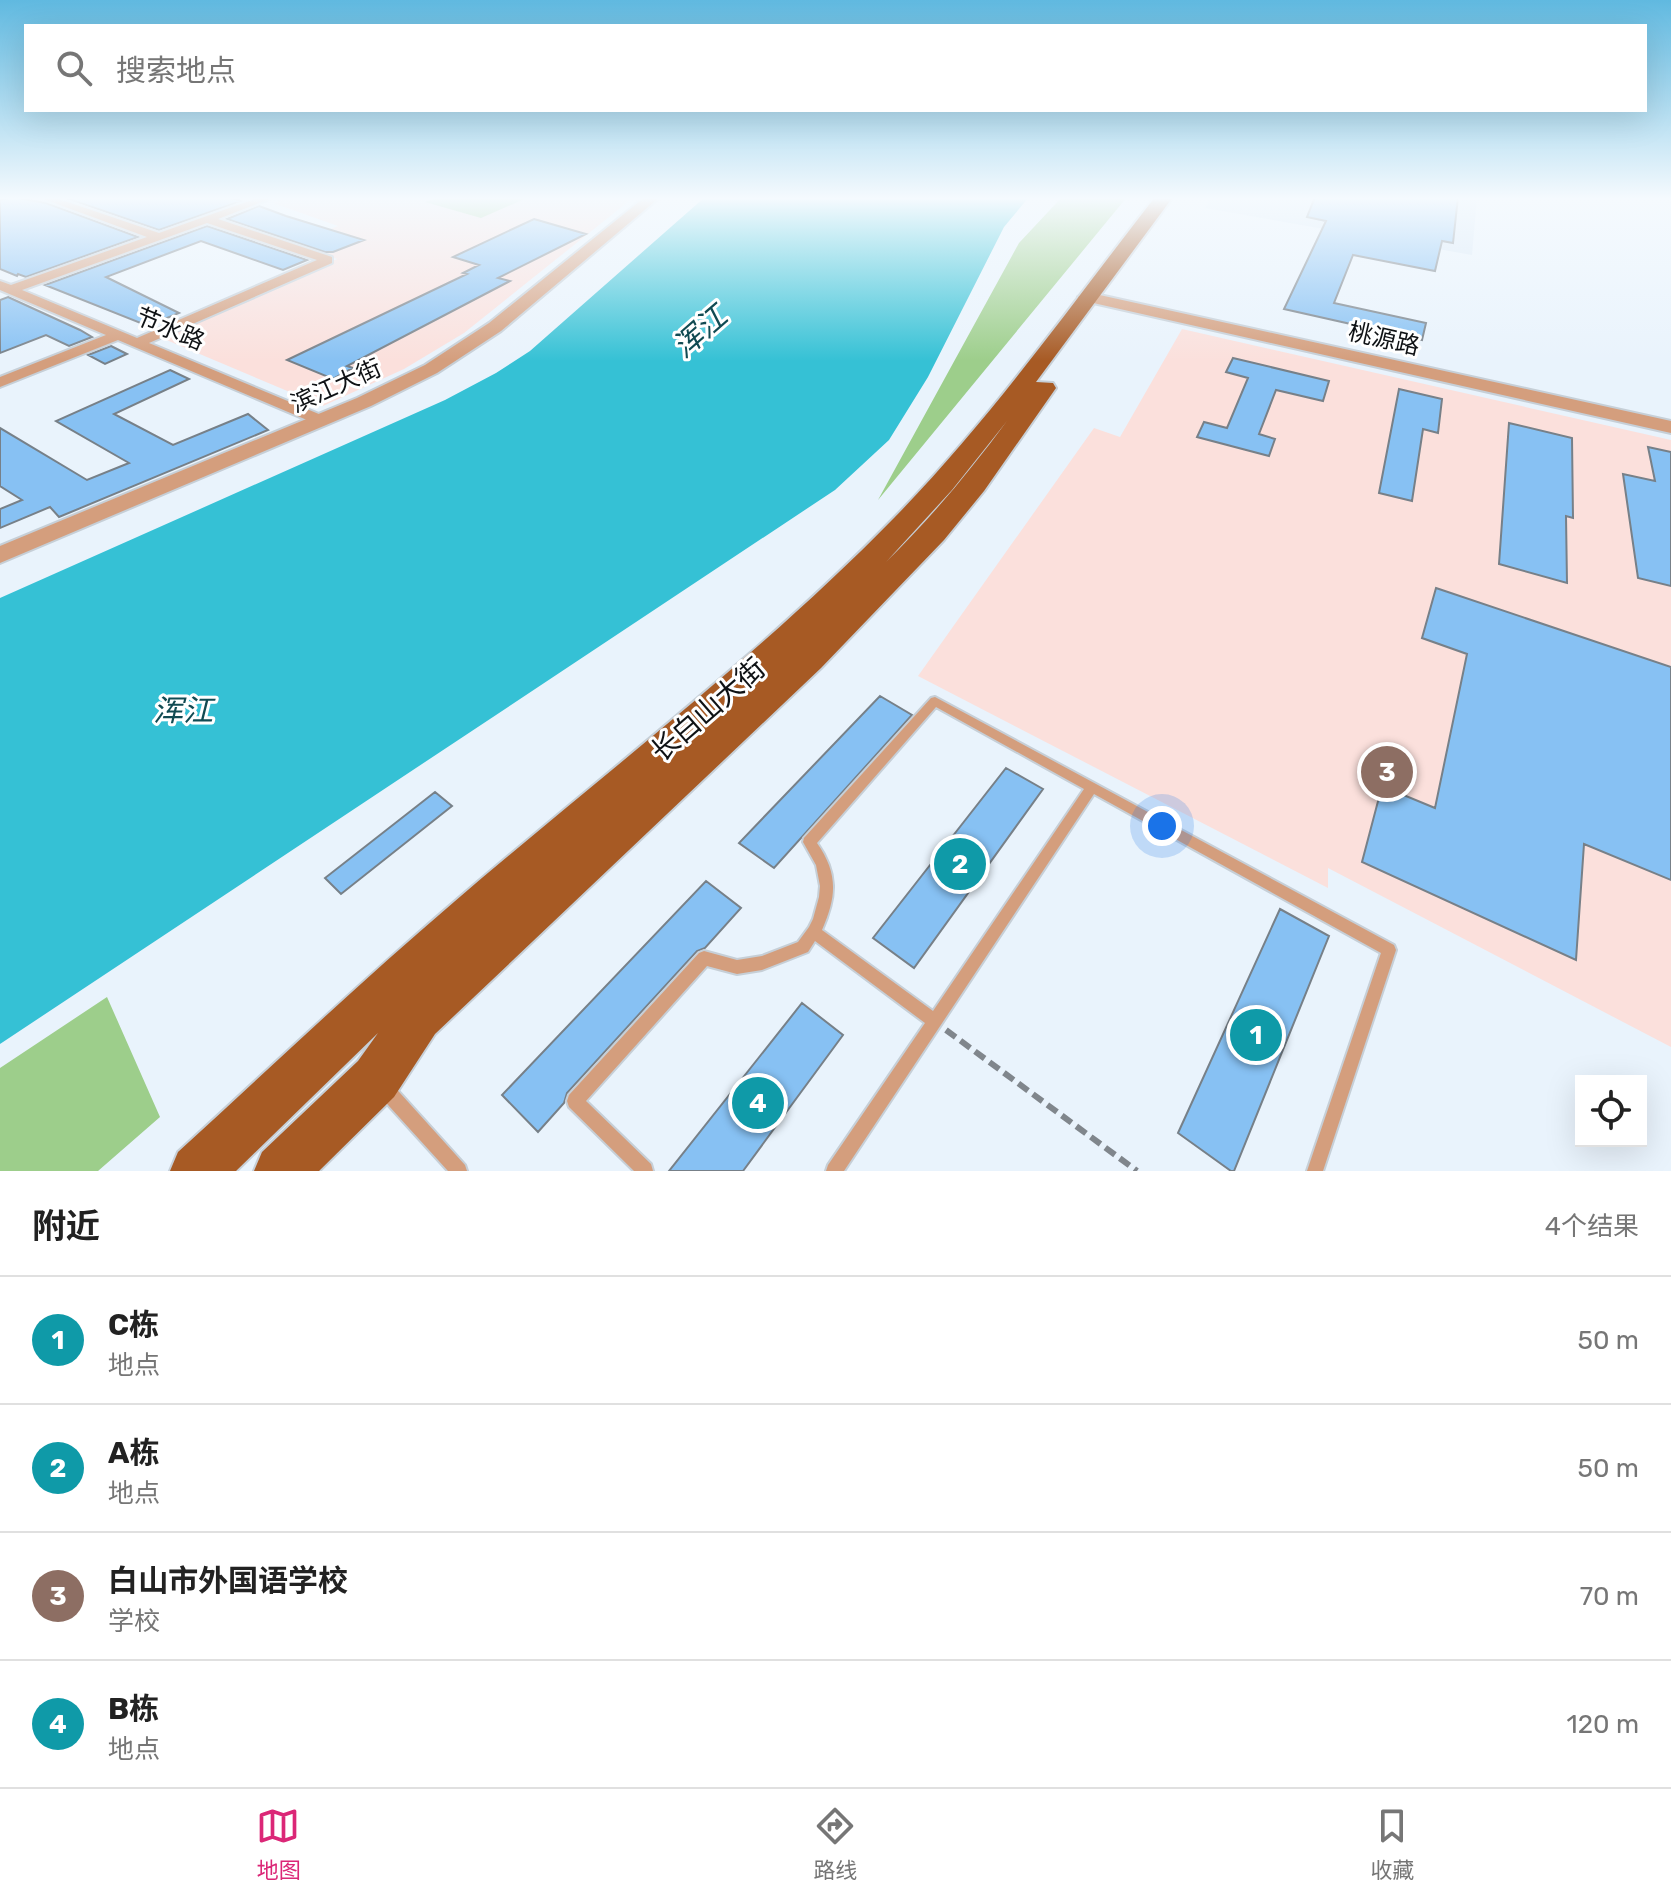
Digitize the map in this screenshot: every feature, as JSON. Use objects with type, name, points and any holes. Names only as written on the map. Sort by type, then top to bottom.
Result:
[{"type":"main road","name":"长白山大街","points":[[281,1171],[376,1079],[418,1017],[809,659],[933,533],[974,485],[1129,252]]},
{"type":"main road","name":"长白山大街","points":[[197,1171],[468,918],[751,673],[855,575],[908,521],[1138,252]]},
{"type":"street","points":[[5,287],[110,252]]},
{"type":"street","points":[[139,342],[328,260],[303,252]]},
{"type":"street","name":"滨江大街","points":[[0,555],[398,386],[466,348],[585,252]]},
{"type":"street","name":"节水路","points":[[5,287],[320,420]]},
{"type":"street","name":"桃源路","points":[[1101,294],[1671,412]]},
{"type":"street","name":"桃源路","points":[[1101,294],[1671,427]]},
{"type":"street","points":[[0,382],[120,334]]},
{"type":"lane","points":[[645,1170],[575,1101],[704,958],[737,967],[762,963],[803,947],[814,932],[827,900],[827,879],[821,858],[809,842],[935,701],[1389,950],[1315,1171]]},
{"type":"lane","points":[[834,1171],[1092,787]]},
{"type":"lane","points":[[814,932],[935,1021]]},
{"type":"lane","points":[[376,1079],[459,1171]]},
{"type":"path","points":[[935,1021],[1137,1171]]},
{"type":"shaded area","points":[[318,252],[566,252],[464,333],[404,369],[323,406],[157,336],[337,259]]},
{"type":"shaded area","points":[[1182,329],[1671,440],[1671,1047],[1328,868],[1328,888],[918,676],[1094,428],[1120,437]]},
{"type":"green space","points":[[1014,252],[1082,252],[878,500]]},
{"type":"green space","points":[[107,997],[160,1117],[98,1171],[0,1171],[0,1068]]},
{"type":"water","name":"浑江","points":[[643,252],[992,252],[928,377],[889,440],[835,490],[0,1044],[0,598],[445,400],[530,351]]},
{"type":"building","points":[[0,252],[97,252],[26,277],[0,269]]},
{"type":"building","points":[[137,252],[173,252],[106,277],[179,313],[148,326],[45,285]]},
{"type":"building","points":[[231,252],[282,252],[307,260],[283,270]]},
{"type":"building","points":[[464,252],[551,252],[498,278],[510,281],[347,366],[353,368],[333,379],[287,360],[467,274],[463,273],[479,265],[453,257]]},
{"type":"building","points":[[1311,252],[1440,252],[1435,271],[1353,255],[1334,303],[1426,323],[1422,340],[1284,309]]},
{"type":"building","points":[[8,297],[92,337],[69,346],[46,335],[0,353],[0,300]]},
{"type":"building","points":[[111,346],[127,354],[105,364],[88,355]]},
{"type":"building","points":[[1233,358],[1329,381],[1323,401],[1276,390],[1259,434],[1275,439],[1269,456],[1197,437],[1204,422],[1227,428],[1248,378],[1226,372]]},
{"type":"building","points":[[170,370],[189,379],[114,414],[173,445],[248,414],[268,430],[59,517],[50,507],[0,528],[0,509],[22,500],[0,486],[0,428],[87,480],[129,463],[56,421]]},
{"type":"building","points":[[1399,389],[1442,399],[1438,433],[1423,429],[1412,501],[1379,493]]},
{"type":"building","points":[[1509,423],[1572,438],[1573,518],[1566,516],[1567,583],[1499,564]]},
{"type":"building","points":[[1648,447],[1671,452],[1671,586],[1638,578],[1623,474],[1655,481]]},
{"type":"building","points":[[1436,588],[1671,667],[1671,880],[1584,844],[1576,960],[1362,862],[1382,786],[1435,808],[1467,654],[1422,638]]},
{"type":"building","points":[[880,696],[912,715],[774,868],[739,843]]},
{"type":"building","points":[[1006,768],[1043,789],[914,968],[873,938]]},
{"type":"building","points":[[435,792],[452,806],[341,894],[325,878]]},
{"type":"building","points":[[706,881],[741,908],[705,948],[697,951],[567,1093],[564,1103],[538,1132],[502,1095]]},
{"type":"building","points":[[1280,909],[1329,936],[1234,1171],[1231,1171],[1178,1133]]},
{"type":"building","points":[[802,1003],[843,1035],[743,1171],[669,1171]]},
{"type":"place","name":"白山市外国语学校","points":[[1387,772]]},
{"type":"place","name":"A栋","points":[[960,864]]},
{"type":"place","name":"C栋","points":[[1256,1035]]},
{"type":"place","name":"B栋","points":[[758,1103]]}]
